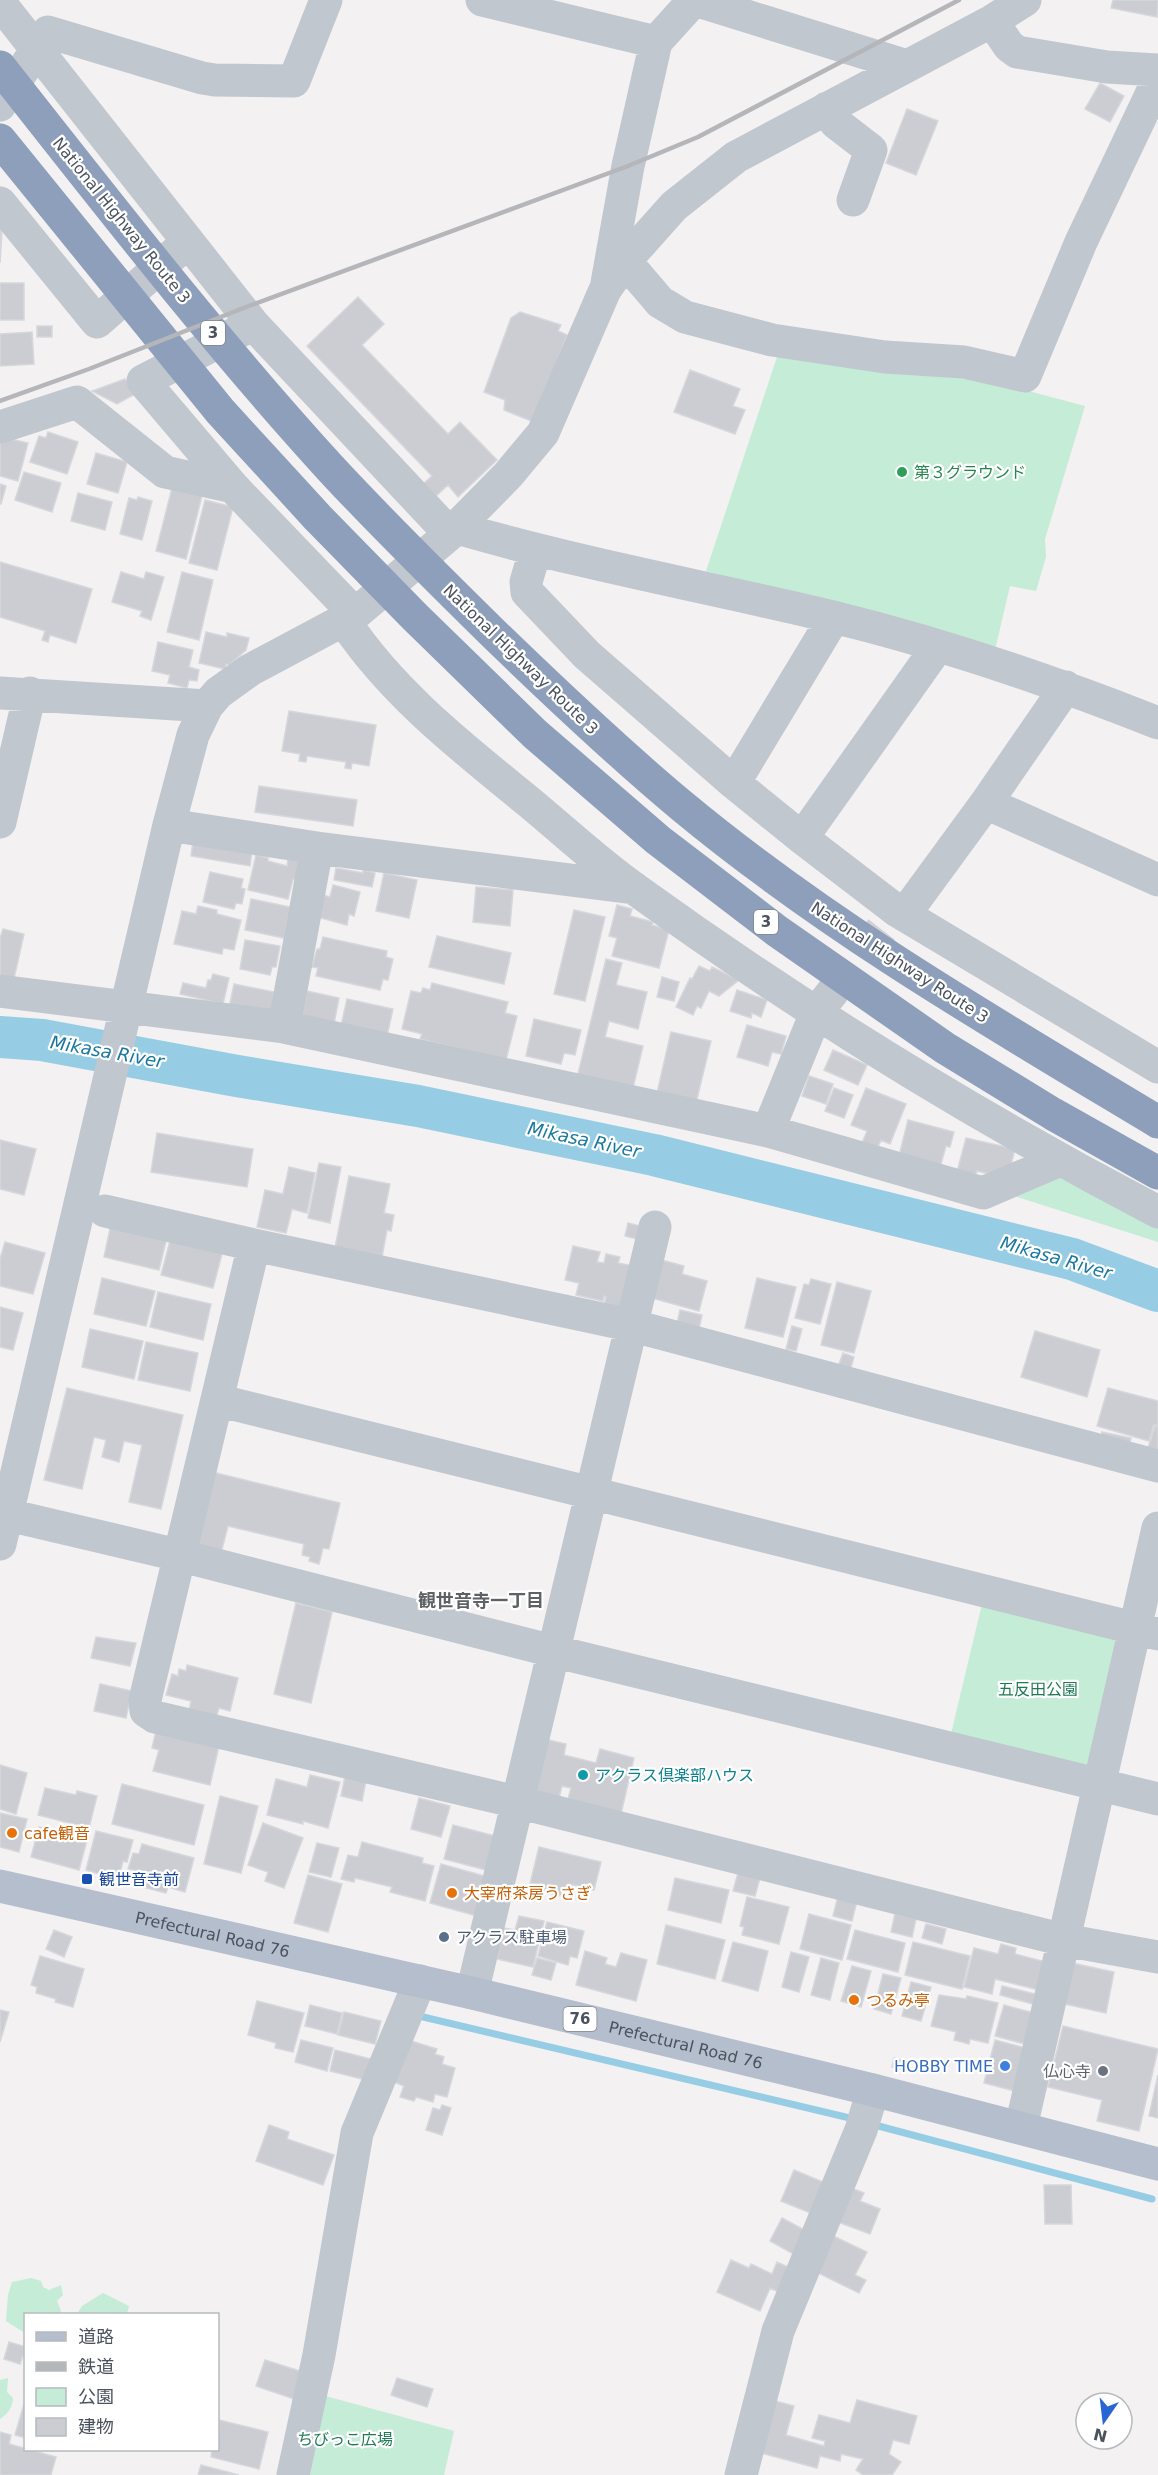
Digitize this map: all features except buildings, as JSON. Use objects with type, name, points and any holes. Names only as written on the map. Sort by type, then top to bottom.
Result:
[{"type":"highway","name":"National Highway Route 3","points":[[0,67],[145,249],[333,471],[443,584],[580,717],[682,806],[799,897],[968,1008],[1158,1122]]},
{"type":"highway","name":"3","points":[[0,140],[220,411],[318,518],[415,617],[536,734],[649,833],[777,931],[945,1048],[1053,1114],[1158,1173]]},
{"type":"main road","name":"Prefectural Road 76","points":[[0,1886],[472,1993],[866,2112],[1021,2127],[1158,2164]]},
{"type":"street","points":[[0,105],[48,32],[202,78],[294,81],[327,0]]},
{"type":"street","points":[[482,0],[656,42]]},
{"type":"street","points":[[605,290],[628,166],[656,42],[694,0],[907,66]]},
{"type":"street","points":[[1026,0],[992,21],[736,158],[674,206],[625,261],[605,290],[543,433],[522,460],[454,531],[350,618],[250,669],[218,693],[207,706],[193,735],[169,825],[127,1009],[2,1524],[178,1555],[553,1651],[1158,1799]]},
{"type":"street","points":[[0,3],[254,324],[454,531],[834,617],[938,646],[1066,687],[1158,723]]},
{"type":"street","points":[[992,21],[1009,46],[1017,52],[1107,67],[1158,70]]},
{"type":"street","points":[[625,261],[660,302],[685,317],[772,340],[885,357],[964,362],[1024,376],[1081,242],[1158,80]]},
{"type":"street","points":[[827,108],[836,123],[871,150],[852,200]]},
{"type":"street","points":[[0,203],[97,322],[188,242]]},
{"type":"street","points":[[254,324],[143,381],[233,487],[350,618],[364,650],[402,692],[448,736],[634,888],[823,1004],[1060,1160],[1158,1212]]},
{"type":"street","points":[[0,427],[77,402],[165,472],[233,487]]},
{"type":"street","points":[[535,551],[526,582],[527,592],[587,655],[734,783],[896,915],[1158,1067]]},
{"type":"street","points":[[734,783],[834,617]]},
{"type":"street","points":[[802,838],[938,646]]},
{"type":"street","points":[[896,915],[986,803],[1066,687]]},
{"type":"street","points":[[0,822],[15,693],[207,706]]},
{"type":"street","points":[[986,803],[1158,880]]},
{"type":"street","points":[[169,825],[317,848],[634,888]]},
{"type":"street","points":[[284,1027],[317,848]]},
{"type":"street","points":[[0,991],[127,1009],[284,1027],[768,1131],[983,1193],[1060,1160]]},
{"type":"street","points":[[768,1131],[823,1004]]},
{"type":"street","points":[[105,1211],[630,1325],[1158,1466]]},
{"type":"street","points":[[472,1993],[655,1227]]},
{"type":"street","points":[[254,1245],[178,1555],[145,1700],[146,1711],[155,1717],[517,1802],[1064,1940],[1158,1957]]},
{"type":"street","points":[[217,1400],[1147,1631]]},
{"type":"street","points":[[1021,2127],[1099,1784],[1147,1631],[1158,1528]]},
{"type":"street","points":[[293,2475],[319,2355],[357,2133],[420,1981]]},
{"type":"street","points":[[741,2475],[778,2331],[866,2112]]},
{"type":"green space","name":"第３グラウンド","points":[[779,351],[1002,384],[1085,406],[1045,539],[1046,557],[1036,591],[1010,586],[994,654],[706,571]]},
{"type":"green space","points":[[1063,1173],[1158,1222],[1158,1242],[1008,1194]]},
{"type":"green space","name":"五反田公園","points":[[982,1604],[1113,1637],[1122,1647],[1093,1763],[1078,1770],[950,1738]]},
{"type":"green space","points":[[31,2278],[41,2281],[43,2287],[49,2290],[61,2285],[63,2295],[57,2301],[60,2313],[24,2313],[24,2332],[6,2321],[8,2295],[12,2282]]},
{"type":"green space","points":[[103,2293],[129,2306],[127,2313],[78,2313],[82,2306]]},
{"type":"green space","points":[[8,2378],[7,2392],[13,2398],[13,2402],[10,2410],[0,2419],[0,2380]]},
{"type":"green space","name":"ちびっこ広場","points":[[318,2394],[454,2431],[444,2475],[298,2475]]},
{"type":"waterway","name":"Mikasa River","points":[[0,1037],[42,1040],[418,1106],[654,1155],[1072,1259],[1158,1291]]},
{"type":"waterway","points":[[419,2016],[854,2119]]},
{"type":"waterway","points":[[871,2124],[1152,2199]]},
{"type":"tunnel","points":[[831,994],[888,921]]},
{"type":"railway","points":[[0,401],[628,166],[698,137],[959,0]]},
{"type":"place","name":"第３グラウンド","points":[[902,472]]},
{"type":"place","name":"アクラス倶楽部ハウス","points":[[583,1775]]},
{"type":"place","name":"cafe観音","points":[[12,1833]]},
{"type":"place","name":"観世音寺前","points":[[87,1879]]},
{"type":"place","name":"大宰府茶房うさぎ","points":[[452,1893]]},
{"type":"place","name":"アクラス駐車場","points":[[444,1937]]},
{"type":"place","name":"つるみ亭","points":[[854,2000]]},
{"type":"place","name":"HOBBY TIME","points":[[1005,2066]]},
{"type":"place","name":"仏心寺","points":[[1103,2071]]},
{"type":"district","name":"観世音寺一丁目","points":[[481,1601]]}]
